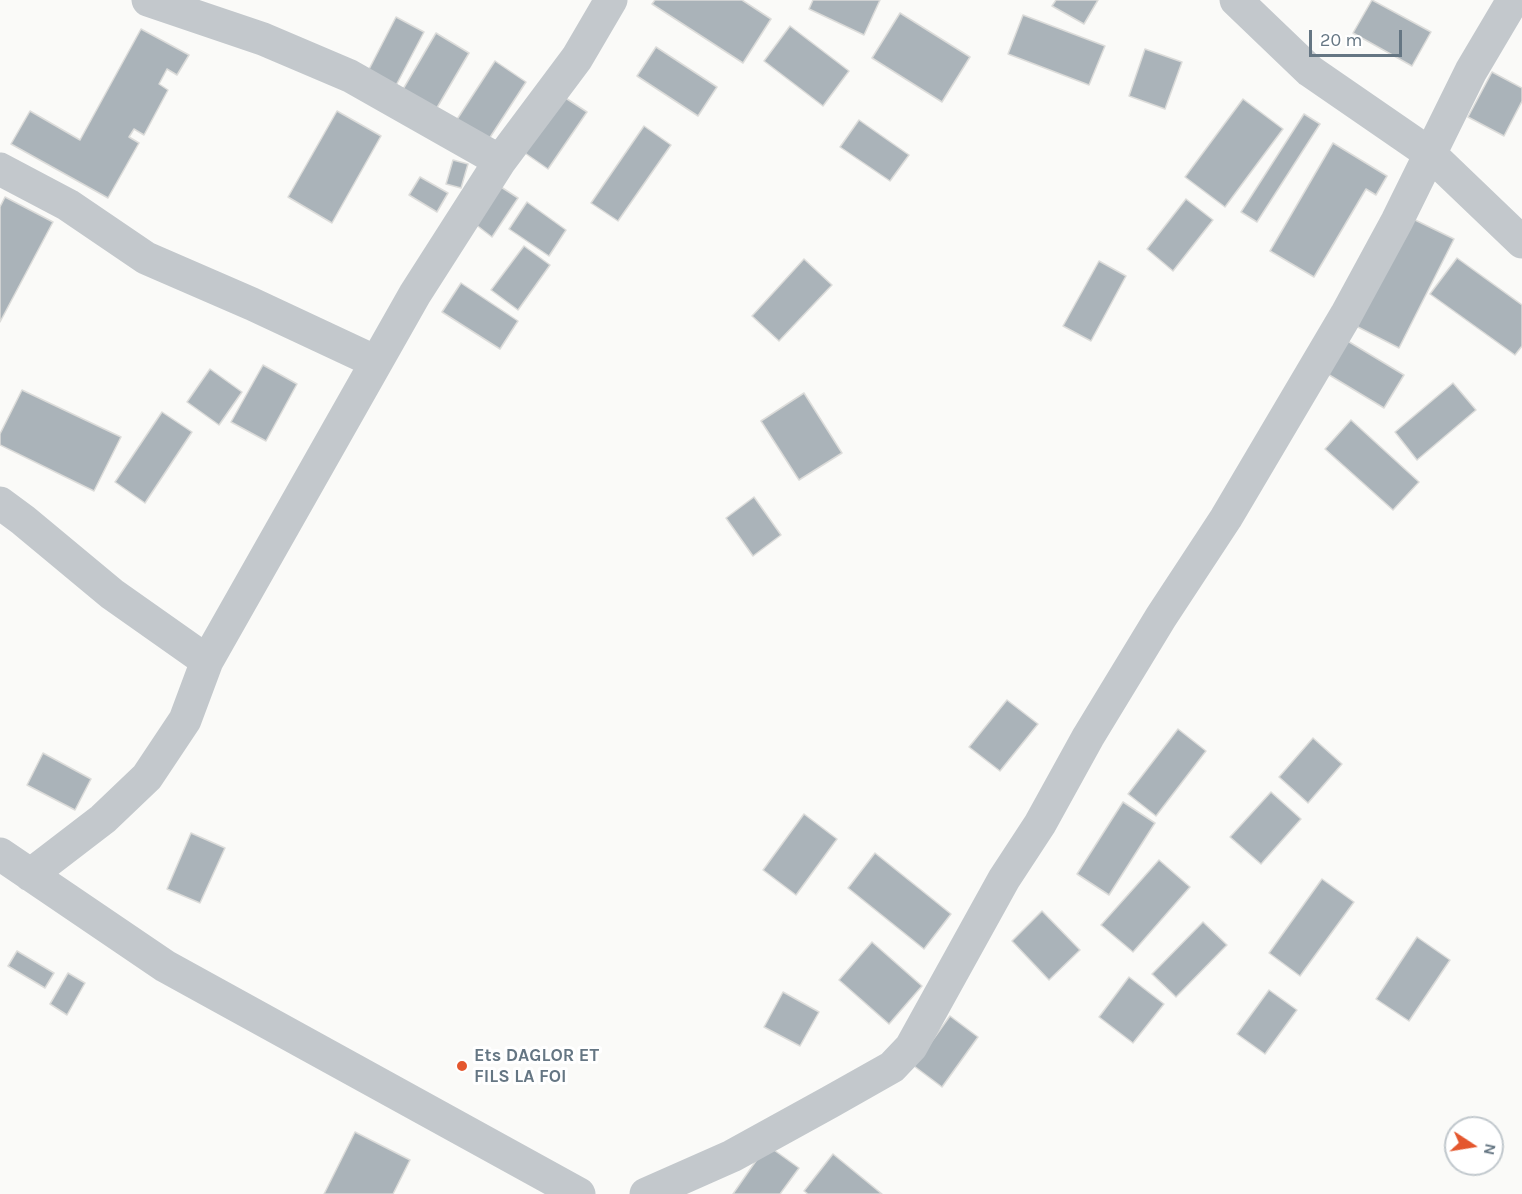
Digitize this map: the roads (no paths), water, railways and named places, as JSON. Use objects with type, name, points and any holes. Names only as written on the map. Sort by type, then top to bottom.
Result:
[{"type":"street","points":[[148,0],[263,39],[350,75],[500,161]]},
{"type":"street","points":[[30,875],[104,819],[147,777],[185,720],[207,661],[415,294],[500,161],[577,58],[611,0]]},
{"type":"street","points":[[1236,0],[1310,71],[1429,153],[1522,242]]},
{"type":"street","points":[[646,1194],[732,1156],[830,1102],[892,1067],[912,1047],[1004,879],[1040,824],[1094,728],[1161,618],[1226,518],[1346,315],[1397,221],[1470,71],[1513,0]]},
{"type":"street","points":[[0,169],[69,205],[146,258],[376,362]]},
{"type":"street","points":[[0,504],[23,520],[112,594],[207,661]]},
{"type":"street","points":[[0,854],[165,966],[579,1194]]},
{"type":"place","name":"Ets DAGLOR ET FILS LA FOI","points":[[462,1066]]}]
